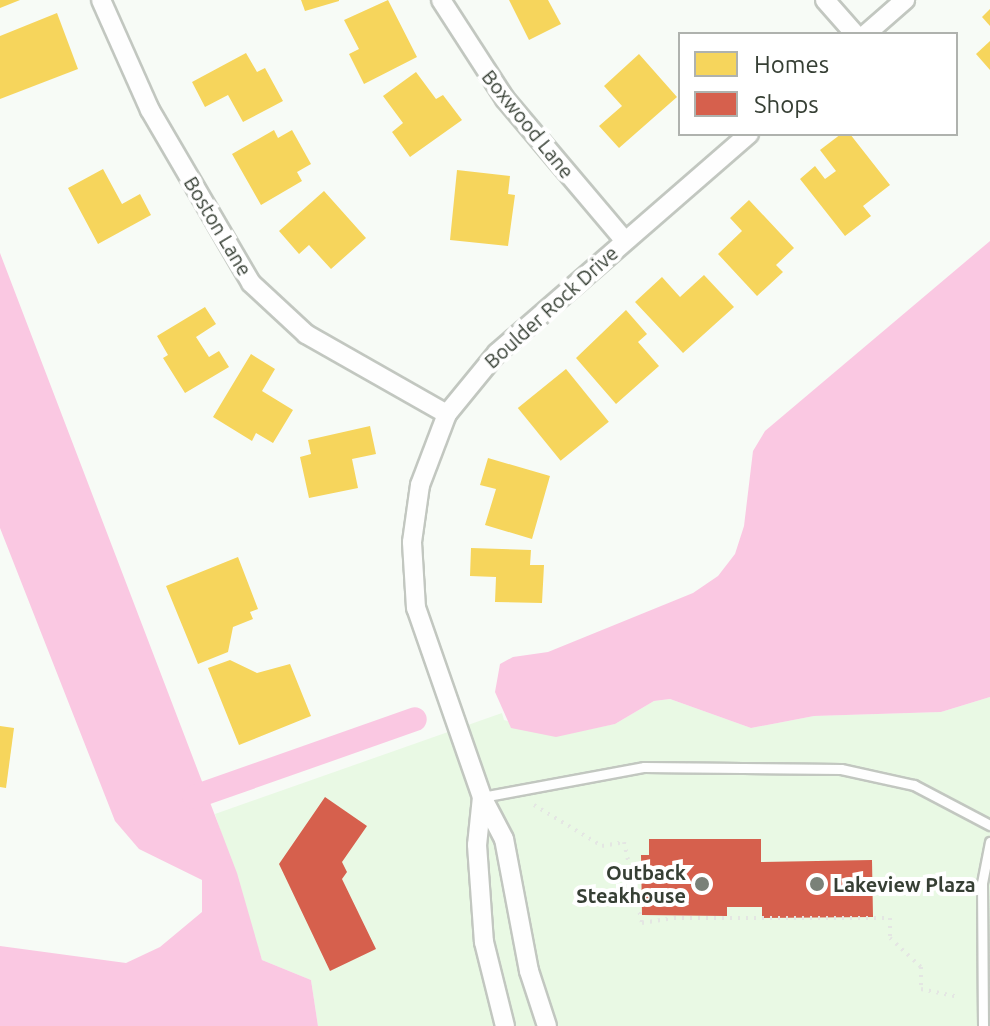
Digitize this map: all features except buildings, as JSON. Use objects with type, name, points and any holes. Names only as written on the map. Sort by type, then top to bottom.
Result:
[{"type":"street","name":"Boston Lane","points":[[101,0],[150,110],[251,283],[306,334],[447,414]]},
{"type":"street","name":"Boxwood Lane","points":[[441,0],[505,99],[624,240]]},
{"type":"street","points":[[825,0],[853,32]]},
{"type":"street","points":[[868,32],[905,0]]},
{"type":"street","name":"Boulder Rock Drive","points":[[547,1026],[529,971],[510,860],[482,797],[427,645],[411,582],[416,502],[447,414],[497,353],[747,136]]},
{"type":"street","name":"Boulder Rock Drive","points":[[482,797],[477,845],[484,942],[505,1026]]},
{"type":"lane","points":[[482,797],[644,767],[841,769],[914,785],[990,825]]},
{"type":"lane","points":[[983,1026],[982,883],[990,842]]},
{"type":"path","points":[[511,791],[602,846],[624,842],[642,923],[674,918],[890,918],[890,938],[921,967],[921,989],[952,996]]},
{"type":"shaded area","points":[[990,241],[990,697],[941,712],[814,716],[751,728],[670,699],[654,701],[615,724],[556,737],[511,728],[495,692],[500,664],[513,657],[548,652],[693,593],[718,576],[735,554],[744,526],[753,451],[765,431]]},
{"type":"shaded area","points":[[0,253],[237,873],[262,960],[311,980],[318,1026],[0,1026],[0,946],[126,963],[160,947],[202,912],[202,880],[139,849],[115,821],[0,528]]},
{"type":"shaded area","points":[[990,697],[990,1026],[318,1026],[311,980],[262,960],[215,814],[502,713],[504,720],[556,736],[615,724],[654,701],[670,699],[751,728],[814,716],[941,712]]},
{"type":"waterway","points":[[194,797],[415,719]]},
{"type":"place","name":"Outback Steakhouse","points":[[702,884]]},
{"type":"place","name":"Lakeview Plaza","points":[[817,884]]}]
